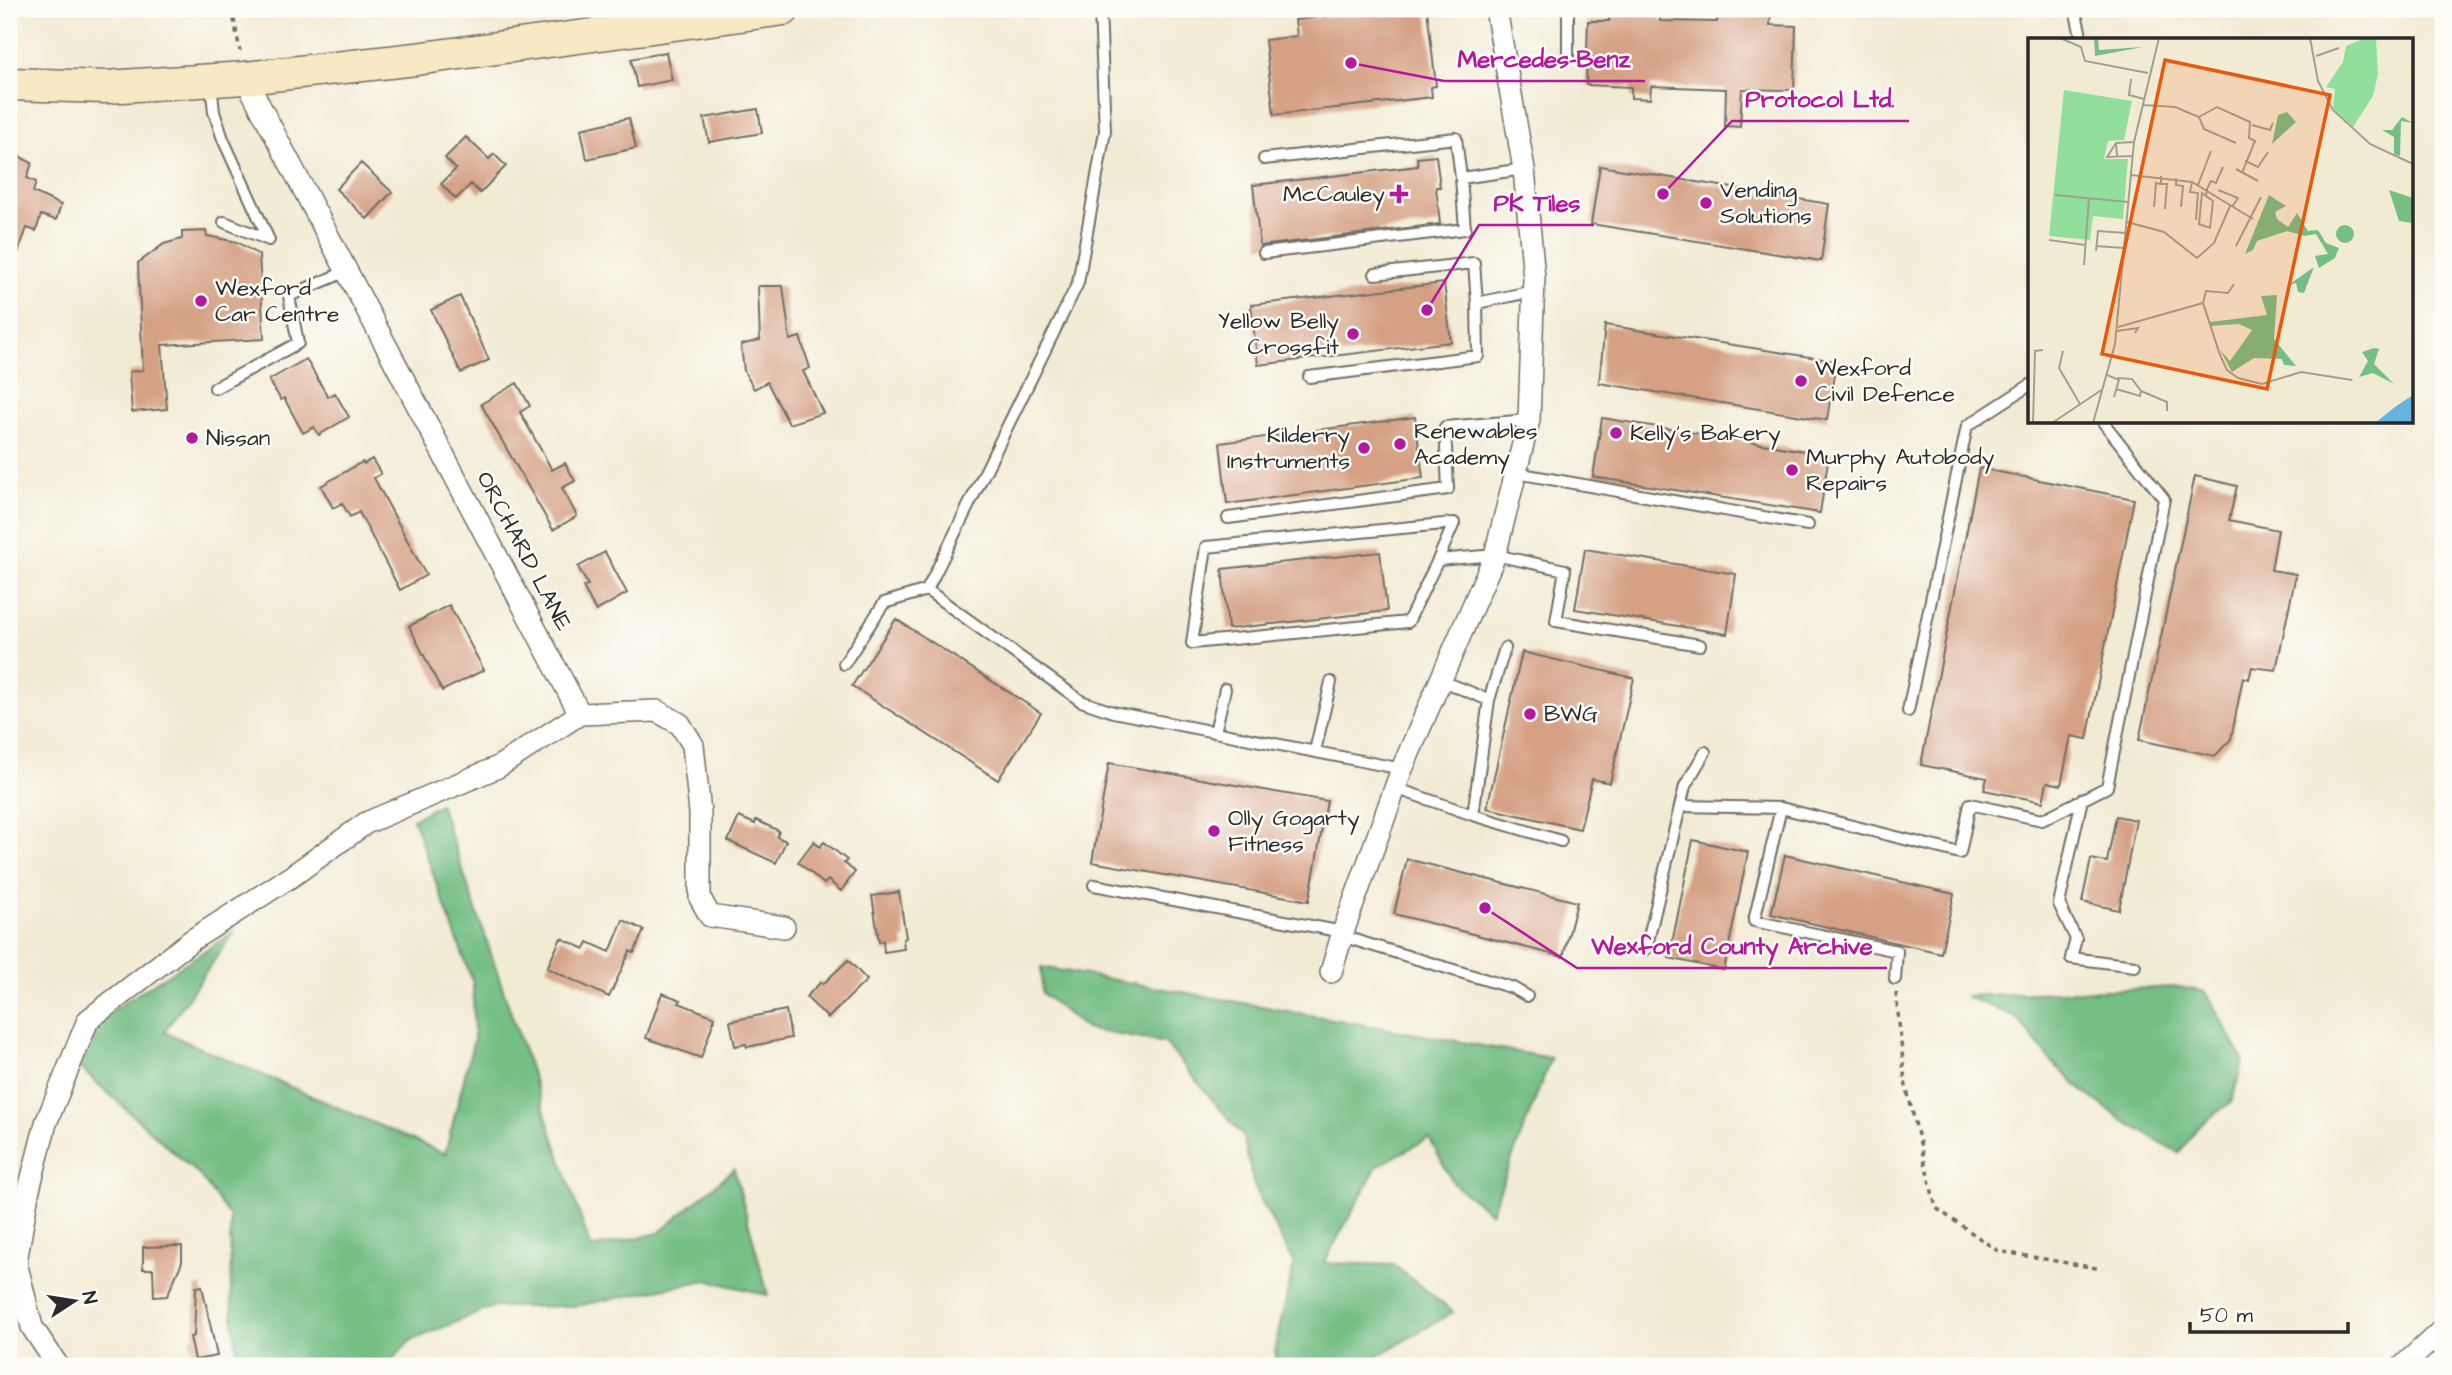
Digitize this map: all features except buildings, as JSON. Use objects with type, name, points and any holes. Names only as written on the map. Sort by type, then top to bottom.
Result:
[{"type":"main road","points":[[9,84],[106,87],[245,78],[427,58],[784,9]]},
{"type":"street","points":[[1331,972],[1399,778],[1494,555],[1529,420],[1534,291],[1524,169],[1496,9]]},
{"type":"street","name":"ORCHARD LANE","points":[[245,78],[580,714]]},
{"type":"street","points":[[58,1366],[32,1327],[16,1262],[28,1193],[46,1123],[88,1020],[192,940],[292,876],[366,823],[498,767],[580,714],[657,711],[680,724],[693,745],[700,813],[700,898],[710,916],[784,927]]},
{"type":"street","points":[[2403,1366],[2443,1329]]},
{"type":"lane","points":[[844,664],[884,603],[927,590],[1078,283],[1105,131],[1100,9]]},
{"type":"lane","points":[[2075,9],[2081,38]]},
{"type":"lane","points":[[1568,14],[1568,57]]},
{"type":"lane","points":[[211,80],[214,113],[223,139],[269,240],[224,222]]},
{"type":"lane","points":[[1264,159],[1456,138],[1465,229],[1264,253]]},
{"type":"lane","points":[[1461,178],[1524,169]]},
{"type":"lane","points":[[1309,377],[1478,356],[1474,262],[1375,274]]},
{"type":"lane","points":[[215,388],[298,343],[289,296],[347,271]]},
{"type":"lane","points":[[1477,303],[1534,291]]},
{"type":"lane","points":[[1908,711],[1967,426],[2028,386]]},
{"type":"lane","points":[[1228,518],[1448,489],[1446,427],[1529,420]]},
{"type":"lane","points":[[1681,806],[1780,808],[1960,853],[1970,804],[2042,820],[2107,787],[2164,499],[2105,424]]},
{"type":"lane","points":[[1516,473],[1808,526]]},
{"type":"lane","points":[[1454,523],[1438,560],[1408,622],[1192,643],[1206,547],[1454,523]]},
{"type":"lane","points":[[1438,560],[1494,555],[1566,570],[1556,621],[1700,645]]},
{"type":"lane","points":[[927,590],[1081,701],[1113,712],[1315,751],[1399,778],[1473,815],[1561,841]]},
{"type":"lane","points":[[1473,815],[1489,700],[1505,648]]},
{"type":"lane","points":[[1440,680],[1489,700]]},
{"type":"lane","points":[[1315,751],[1331,682]]},
{"type":"lane","points":[[1215,732],[1224,689]]},
{"type":"lane","points":[[1646,949],[1685,786],[1705,752]]},
{"type":"lane","points":[[2082,799],[2059,904],[2076,939],[2071,958],[2135,966]]},
{"type":"lane","points":[[1780,808],[1754,921],[1897,951],[1895,979]]},
{"type":"lane","points":[[1094,886],[1343,932],[1351,940],[1476,974],[1527,996]]},
{"type":"path","points":[[232,9],[245,78]]},
{"type":"path","points":[[1895,979],[1905,1082],[1936,1208],[1998,1251],[2102,1269]]},
{"type":"green space","points":[[440,804],[591,1248],[659,1233],[734,1169],[768,1295],[707,1280],[576,1306],[492,1307],[410,1341],[387,1366],[241,1366],[237,1354],[231,1298],[230,1217],[200,1176],[76,1064],[97,1020],[234,932],[164,1032],[445,1154],[474,1039],[473,983],[413,819]]},
{"type":"green space","points":[[1041,967],[1551,1058],[1491,1213],[1454,1184],[1429,1138],[1377,1166],[1324,1263],[1394,1265],[1453,1312],[1376,1357],[1371,1366],[1277,1366],[1275,1348],[1294,1264],[1254,1186],[1243,1136],[1165,1043],[1086,1029],[1042,993]]},
{"type":"green space","points":[[2179,987],[2206,992],[2243,1060],[2232,1101],[2198,1127],[2179,1153],[2124,1121],[2083,1091],[2052,1062],[2016,1017],[1965,996]]},
{"type":"place","name":"Mercedes-Benz","points":[[1351,63]]},
{"type":"place","name":"McCauley","points":[[1399,194]]},
{"type":"place","name":"Protocol Ltd.","points":[[1663,194]]},
{"type":"place","name":"Vending Solutions","points":[[1706,203]]},
{"type":"place","name":"Wexford Car Centre","points":[[201,301]]},
{"type":"place","name":"PK Tiles","points":[[1427,310]]},
{"type":"place","name":"Yellow Belly Crossfit","points":[[1353,334]]},
{"type":"place","name":"Wexford Civil Defence","points":[[1801,381]]},
{"type":"place","name":"Kelly's Bakery","points":[[1616,433]]},
{"type":"place","name":"Nissan","points":[[192,438]]},
{"type":"place","name":"Renewables Academy","points":[[1400,444]]},
{"type":"place","name":"Kilderry Instruments","points":[[1364,448]]},
{"type":"place","name":"Murphy Autobody Repairs","points":[[1792,470]]},
{"type":"place","name":"BWG","points":[[1530,714]]},
{"type":"place","name":"Olly Gogarty Fitness","points":[[1214,831]]},
{"type":"place","name":"Wexford County Archive","points":[[1485,908]]}]
